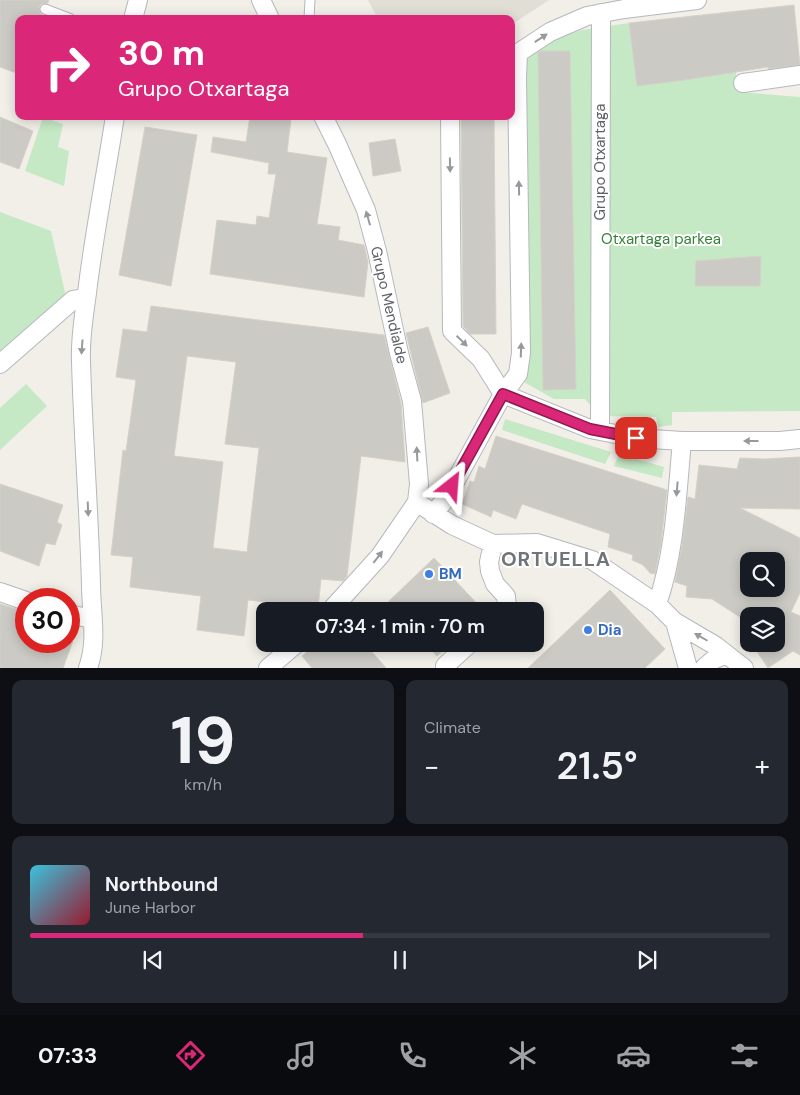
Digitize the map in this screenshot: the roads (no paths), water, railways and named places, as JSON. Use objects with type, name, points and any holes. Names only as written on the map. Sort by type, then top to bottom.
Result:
[{"type":"street","points":[[134,15],[138,0]]},
{"type":"street","points":[[260,0],[268,15]]},
{"type":"street","points":[[433,514],[445,500],[503,394],[518,374],[521,353],[517,78],[515,54],[550,32],[587,16],[652,3],[697,0]]},
{"type":"street","name":"Grupo Otxartaga","points":[[600,13],[600,431]]},
{"type":"street","points":[[743,83],[800,76]]},
{"type":"street","points":[[88,668],[94,649],[81,359],[92,247],[114,120]]},
{"type":"street","name":"Grupo Mendialde","points":[[326,120],[366,210],[412,401],[419,484],[417,502]]},
{"type":"street","points":[[450,120],[452,332],[481,359],[503,394],[590,429],[636,438],[682,441],[780,442],[800,439]]},
{"type":"street","points":[[0,364],[73,300],[86,298]]},
{"type":"street","points":[[657,604],[664,585],[674,520],[682,441]]},
{"type":"street","points":[[338,602],[380,556],[417,502],[433,514],[493,544],[537,543],[592,560],[657,604],[675,622],[716,646],[744,668]]},
{"type":"street","points":[[493,544],[489,562],[490,571],[496,584],[506,596],[507,602]]},
{"type":"street","points":[[0,592],[15,597]]},
{"type":"street","points":[[80,617],[92,620]]},
{"type":"street","points":[[675,622],[688,668]]},
{"type":"street","points":[[268,668],[287,652]]},
{"type":"street","points":[[445,666],[460,652]]},
{"type":"street","points":[[704,668],[713,660],[726,654]]},
{"type":"lane","points":[[309,15],[310,0]]},
{"type":"lane","points":[[45,9],[61,15]]},
{"type":"place","name":"BM","points":[[429,574]]},
{"type":"place","name":"Dia","points":[[588,630]]},
{"type":"district","name":"ORTUELLA","points":[[556,559]]},
{"type":"park label","name":"Otxartaga parkea","points":[[661,239]]}]
